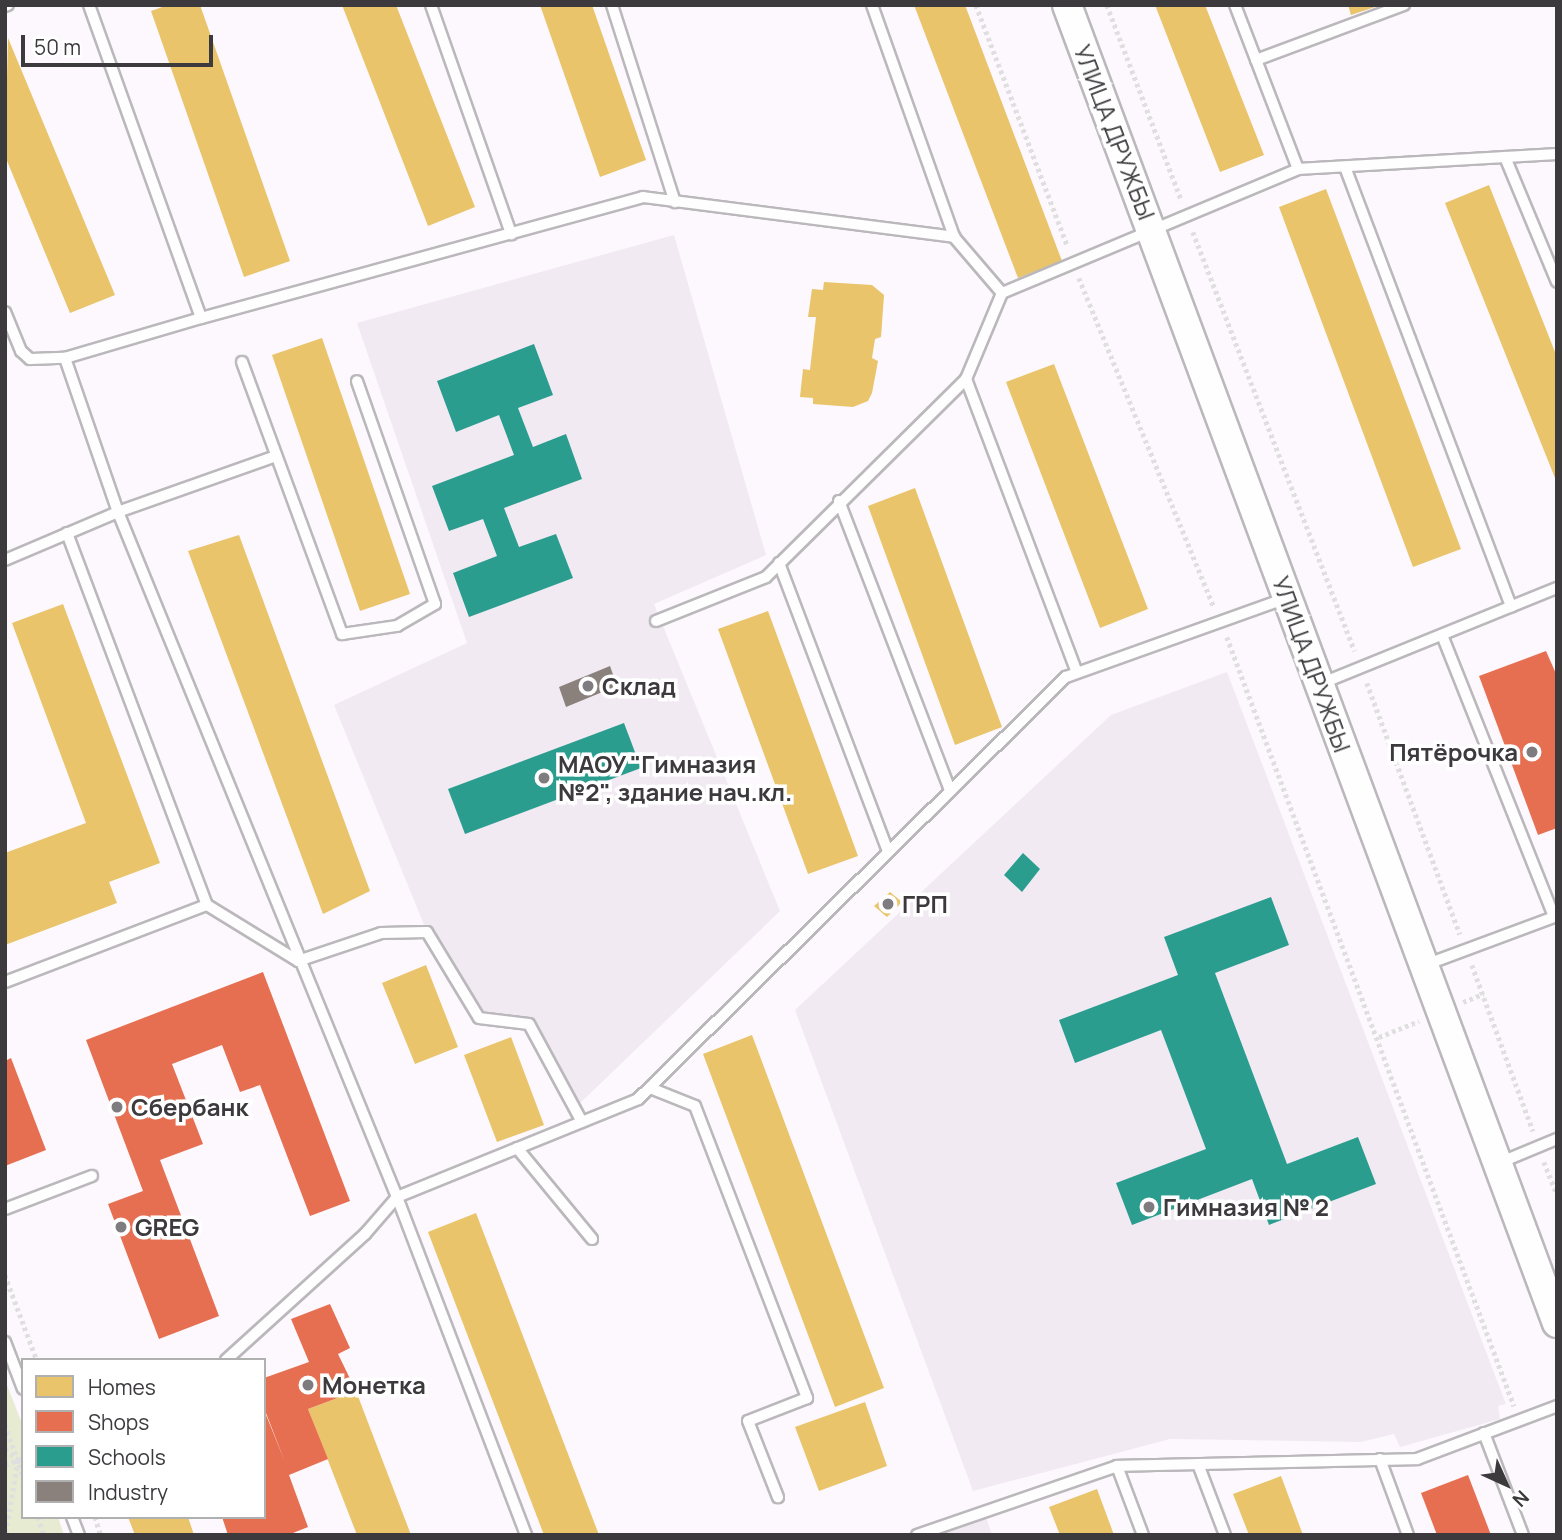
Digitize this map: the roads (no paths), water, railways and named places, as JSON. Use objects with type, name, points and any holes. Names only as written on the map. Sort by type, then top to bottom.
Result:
[{"type":"main road","name":"УЛИЦА ДРУЖБЫ","points":[[1068,5],[1496,1164],[1557,1322]]},
{"type":"lane","points":[[89,5],[201,318]]},
{"type":"lane","points":[[431,5],[511,234]]},
{"type":"lane","points":[[612,5],[675,202]]},
{"type":"lane","points":[[872,5],[954,237],[1002,293]]},
{"type":"lane","points":[[1235,5],[1298,169]]},
{"type":"lane","points":[[1256,60],[1404,5]]},
{"type":"lane","points":[[656,621],[766,577],[839,501],[966,379],[1002,293],[1154,234],[1298,169],[1557,154]]},
{"type":"lane","points":[[1506,157],[1557,282]]},
{"type":"lane","points":[[1345,167],[1511,607]]},
{"type":"lane","points":[[5,312],[21,351],[30,359],[65,358],[643,197],[954,237]]},
{"type":"lane","points":[[65,358],[118,512],[298,961],[397,1197],[526,1535]]},
{"type":"lane","points":[[242,362],[342,634],[397,626],[435,604],[357,381]]},
{"type":"lane","points":[[966,379],[1077,672]]},
{"type":"lane","points":[[5,560],[118,512],[276,456]]},
{"type":"lane","points":[[839,501],[950,790]]},
{"type":"lane","points":[[66,533],[206,905],[298,961],[381,933],[427,932],[479,1018],[528,1024],[582,1122]]},
{"type":"lane","points":[[779,563],[888,852]]},
{"type":"lane","points":[[1319,684],[1557,588]]},
{"type":"lane","points":[[228,1358],[365,1234],[397,1197],[638,1099],[1066,677],[1287,598]]},
{"type":"lane","points":[[1424,965],[1555,916],[1442,635]]},
{"type":"lane","points":[[5,982],[206,905]]},
{"type":"lane","points":[[650,1088],[695,1106],[807,1398],[748,1421],[778,1497]]},
{"type":"lane","points":[[1496,1164],[1557,1139]]},
{"type":"lane","points":[[517,1149],[592,1239]]},
{"type":"lane","points":[[5,1209],[92,1176]]},
{"type":"lane","points":[[5,1342],[21,1384]]},
{"type":"lane","points":[[917,1535],[1117,1466],[1417,1459],[1557,1406]]},
{"type":"lane","points":[[1484,1433],[1523,1535]]},
{"type":"lane","points":[[1380,1460],[1408,1535]]},
{"type":"lane","points":[[1198,1464],[1225,1535]]},
{"type":"lane","points":[[1117,1466],[1143,1535]]},
{"type":"place","name":"Склад","points":[[588,686]]},
{"type":"place","name":"Пятёрочка","points":[[1532,752]]},
{"type":"place","name":"МАОУ \"Гимназия №2\", здание нач.кл.","points":[[544,778]]},
{"type":"place","name":"ГРП","points":[[888,904]]},
{"type":"place","name":"Сбербанк","points":[[117,1107]]},
{"type":"place","name":"Гимназия № 2","points":[[1149,1207]]},
{"type":"place","name":"GREG","points":[[121,1227]]},
{"type":"place","name":"Монетка","points":[[308,1385]]}]
